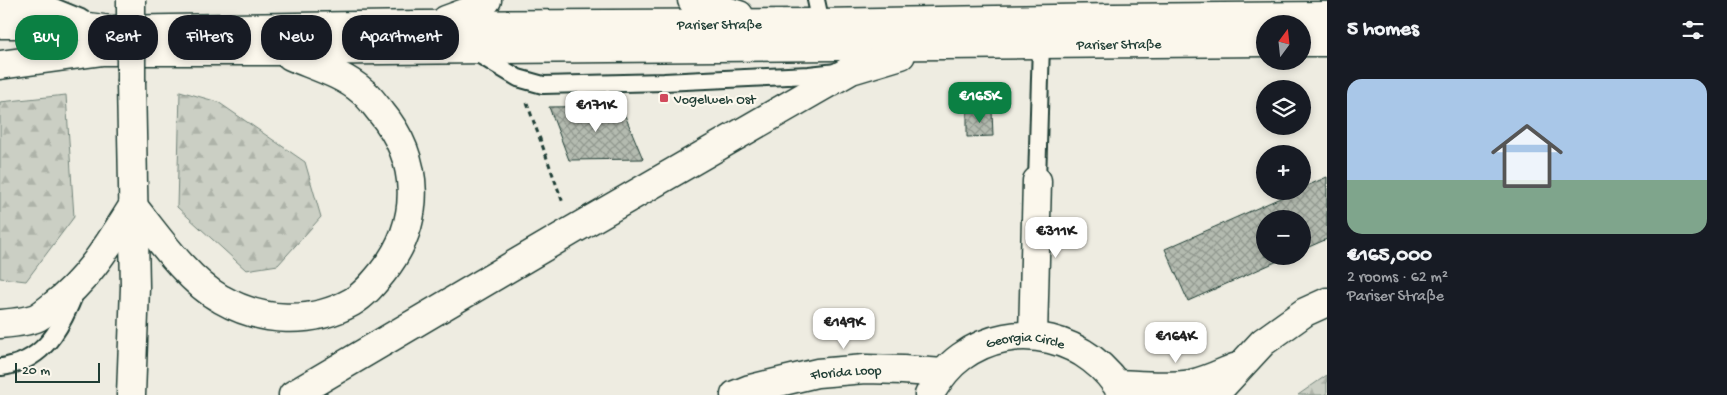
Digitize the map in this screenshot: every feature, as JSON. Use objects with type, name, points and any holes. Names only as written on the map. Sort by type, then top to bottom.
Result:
[{"type":"main road","points":[[130,0],[135,287],[131,395]]},
{"type":"main road","points":[[459,16],[473,10],[487,0]]},
{"type":"main road","points":[[692,0],[738,15],[777,24]]},
{"type":"main road","name":"Pariser Straße","points":[[459,25],[777,24],[819,12],[1327,16]]},
{"type":"main road","points":[[0,24],[65,24],[88,33]]},
{"type":"main road","name":"Pariser Straße","points":[[158,38],[342,29]]},
{"type":"main road","name":"Pariser Straße","points":[[332,50],[1256,42]]},
{"type":"main road","points":[[1311,42],[1327,42]]},
{"type":"main road","name":"Pariser Straße","points":[[158,44],[261,50]]},
{"type":"main road","points":[[0,65],[88,45]]},
{"type":"main road","points":[[293,395],[573,230],[851,70],[905,54],[953,45]]},
{"type":"main road","points":[[133,206],[192,277],[220,299],[246,312],[271,317],[299,318],[329,311],[352,302],[370,287],[387,267],[401,243],[410,214],[412,184],[405,150],[388,120],[364,92],[344,79],[299,60]]},
{"type":"main road","points":[[1033,336],[1037,182]]},
{"type":"main road","points":[[0,324],[14,323],[38,317],[60,300],[80,282],[94,265],[133,206]]},
{"type":"main road","points":[[1214,395],[1263,342],[1305,312],[1327,302]]},
{"type":"main road","name":"Georgia Circle","points":[[936,384],[961,356],[983,344],[1008,338],[1033,336],[1057,340],[1080,350],[1101,365],[1120,390]]},
{"type":"main road","points":[[1120,390],[1190,384],[1211,378],[1240,365]]},
{"type":"main road","name":"Florida Loop","points":[[743,392],[817,373],[865,370],[903,370],[936,384]]},
{"type":"main road","name":"Florida Loop","points":[[743,392],[794,395]]},
{"type":"lane","points":[[0,3],[49,5],[88,29]]},
{"type":"lane","points":[[1037,182],[1040,44]]},
{"type":"lane","points":[[469,49],[518,78],[543,85],[664,82],[809,75],[851,70]]},
{"type":"lane","points":[[0,367],[27,360],[51,341],[66,315],[80,282]]},
{"type":"path","points":[[524,96],[564,204]]},
{"type":"green space","points":[[180,91],[218,102],[305,162],[321,217],[278,265],[246,270],[177,207]]},
{"type":"green space","points":[[66,95],[74,217],[26,281],[0,278],[0,102]]},
{"type":"green space","points":[[1327,375],[1327,395],[1298,395]]},
{"type":"building","points":[[621,106],[643,159],[569,160],[549,107]]},
{"type":"building","points":[[992,111],[993,136],[967,137],[967,112]]},
{"type":"building","points":[[1327,177],[1327,239],[1311,246],[1311,210],[1256,210],[1256,265],[1269,265],[1188,301],[1165,249],[1276,200],[1311,200],[1311,184]]},
{"type":"place","name":"Vogelweh Ost","points":[[664,98]]}]
